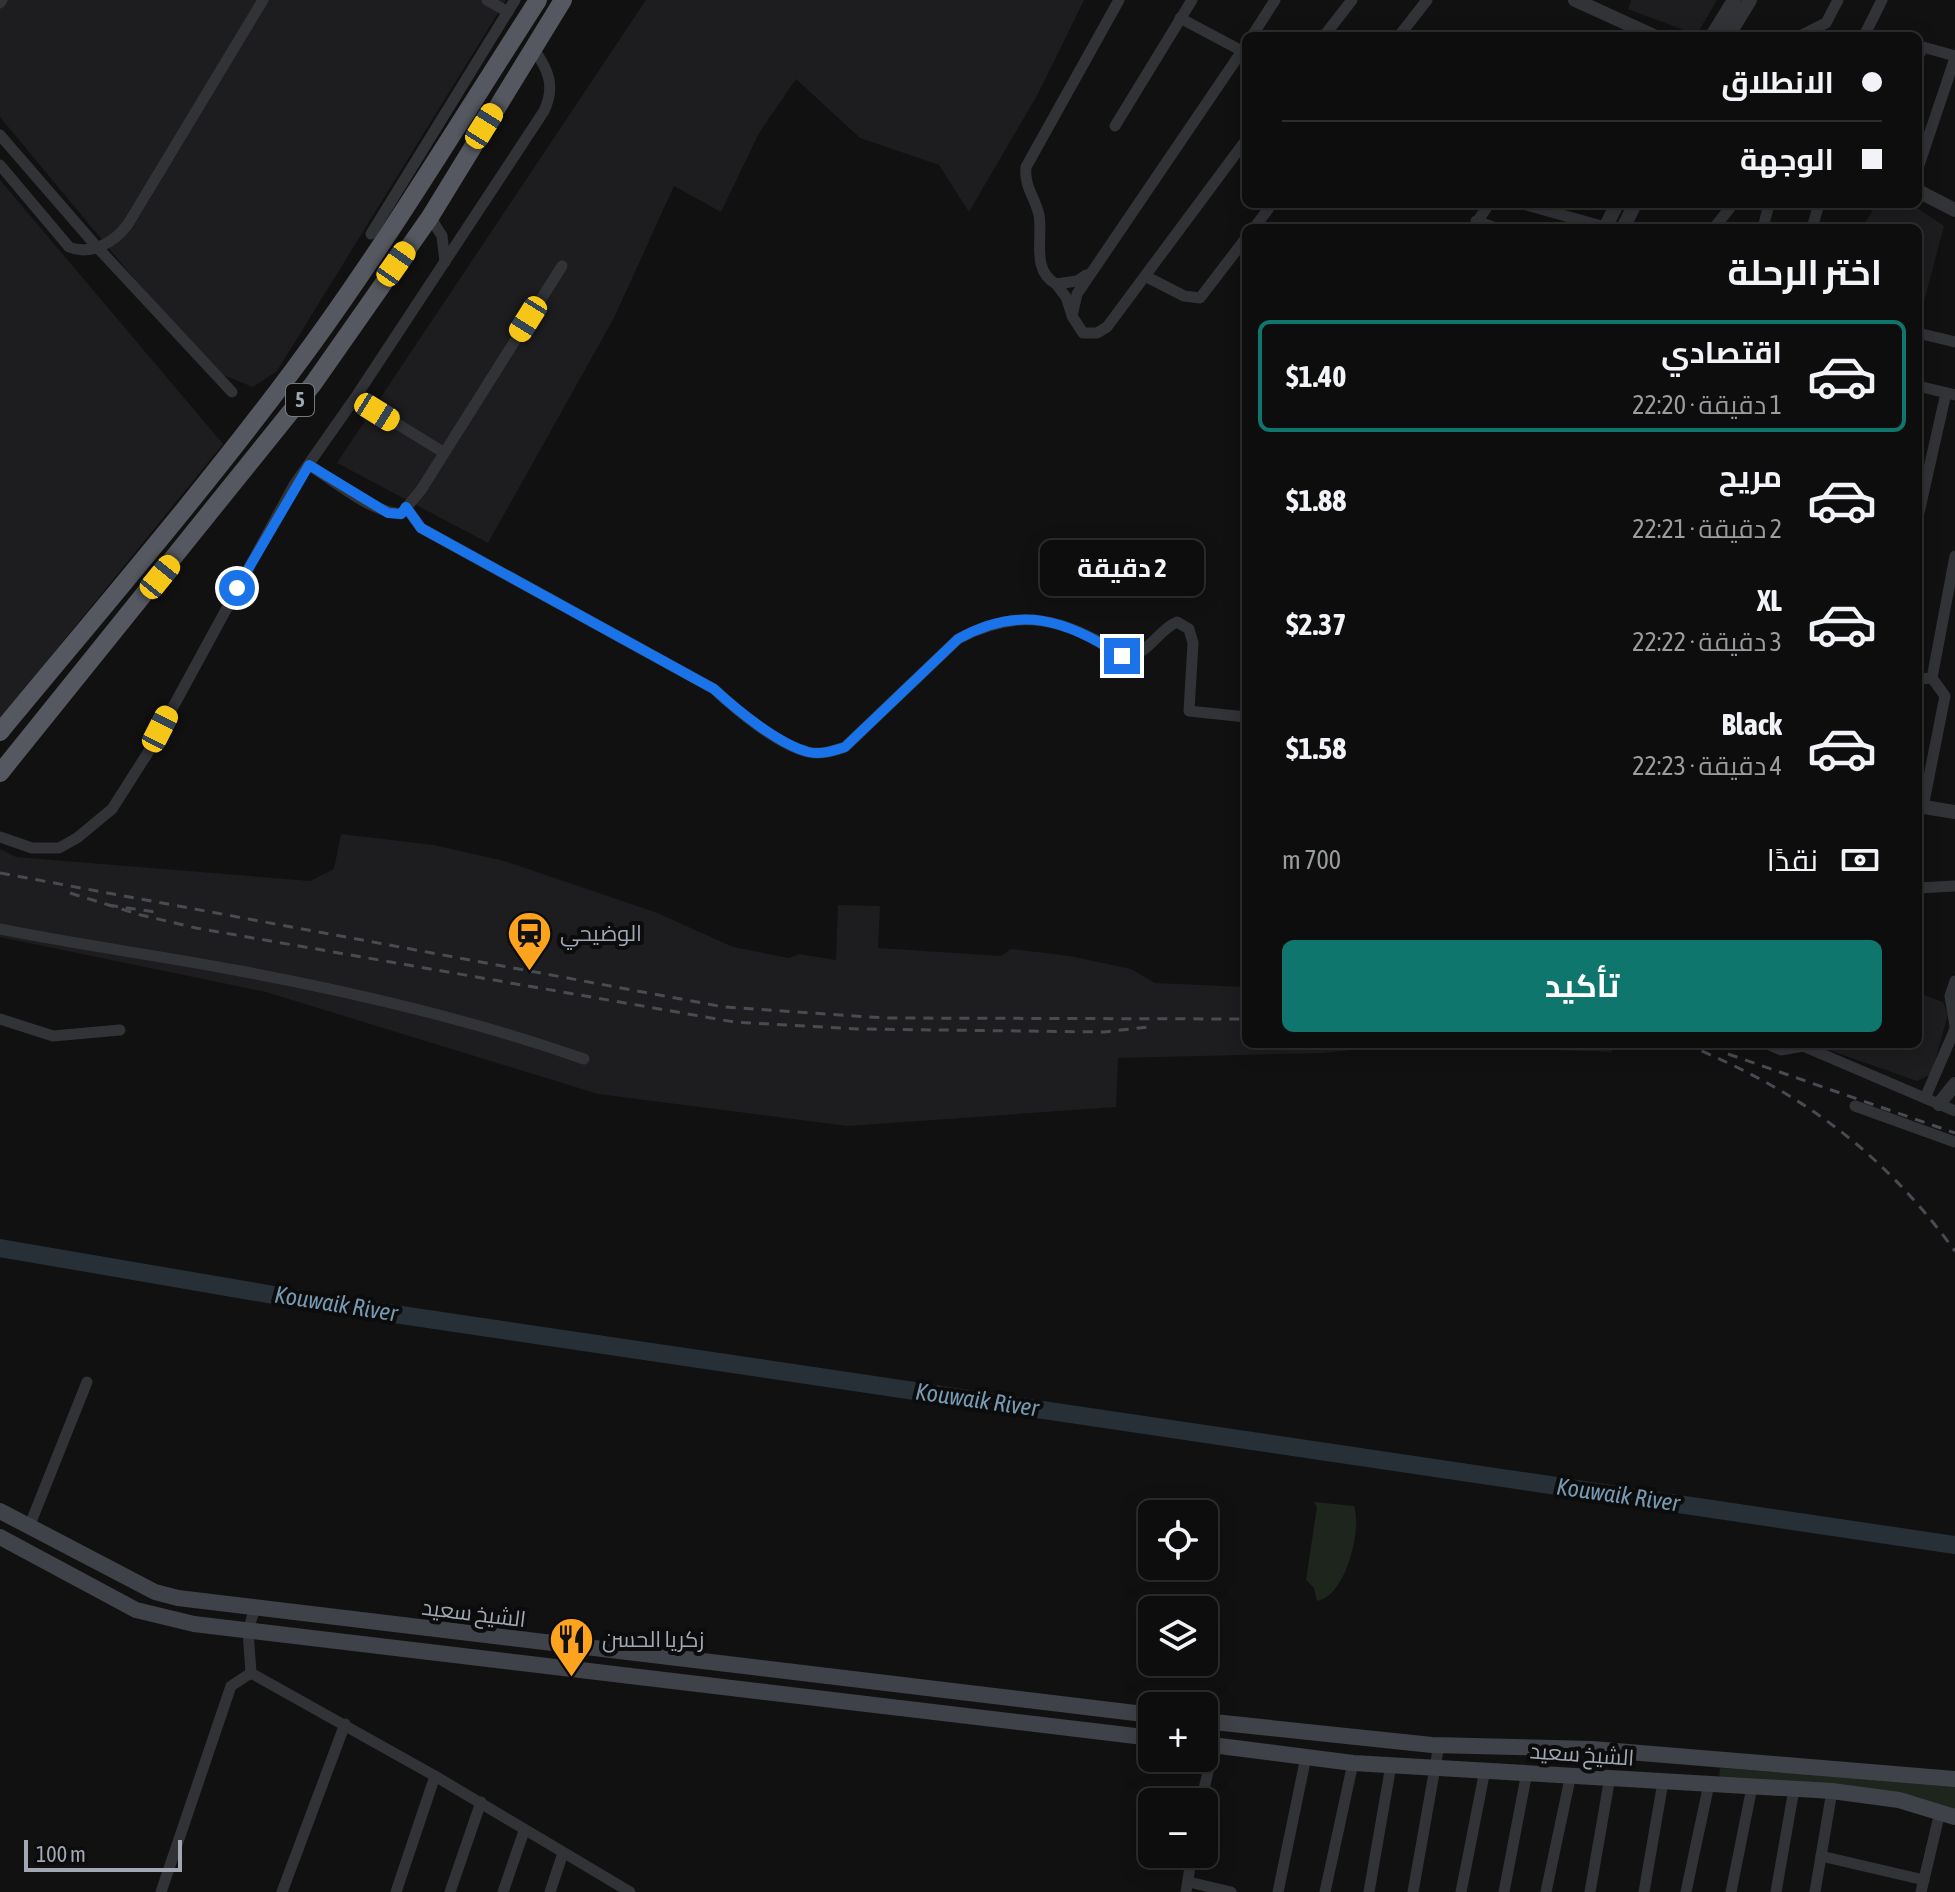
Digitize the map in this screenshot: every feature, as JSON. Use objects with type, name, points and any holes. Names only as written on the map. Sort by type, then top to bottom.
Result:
[{"type":"highway","name":"5","points":[[0,732],[295,368],[433,166],[538,0]]},
{"type":"highway","name":"5","points":[[0,773],[313,384],[430,217],[563,0]]},
{"type":"main road","name":"الشيخ سعيد","points":[[0,1511],[155,1592],[203,1602],[1138,1713]]},
{"type":"main road","name":"الشيخ سعيد","points":[[0,1537],[136,1610],[194,1624],[1138,1736]]},
{"type":"main road","name":"الشيخ سعيد","points":[[1218,1722],[1439,1745],[1592,1749],[1955,1779]]},
{"type":"main road","name":"الشيخ سعيد","points":[[1218,1746],[1353,1763],[1832,1791],[1880,1796],[1948,1814]]},
{"type":"street","points":[[0,165],[60,241],[77,250],[113,241],[128,224],[263,0]]},
{"type":"street","points":[[487,0],[508,12]]},
{"type":"street","points":[[371,234],[515,0]]},
{"type":"street","points":[[1119,0],[1026,167],[1025,179],[1039,217],[1041,268],[1047,280],[1056,284],[1066,297],[1072,316],[1083,333],[1097,333],[1107,327],[1242,145]]},
{"type":"street","points":[[1115,126],[1192,0]]},
{"type":"street","points":[[1255,32],[1275,0]]},
{"type":"street","points":[[1327,32],[1352,0]]},
{"type":"street","points":[[1402,32],[1427,0]]},
{"type":"street","points":[[1575,0],[1645,32]]},
{"type":"street","points":[[1714,32],[1734,0]]},
{"type":"street","points":[[1730,32],[1750,0]]},
{"type":"street","points":[[1808,32],[1826,23],[1838,0]]},
{"type":"street","points":[[1866,32],[1882,0]]},
{"type":"street","points":[[1180,18],[1242,47]]},
{"type":"street","points":[[0,837],[32,848],[59,848],[77,838],[112,809],[149,751],[294,485],[355,398],[550,100],[550,78],[533,48]]},
{"type":"street","points":[[1922,49],[1955,57],[1922,156]]},
{"type":"street","points":[[1072,316],[1077,294],[1090,272],[1242,51]]},
{"type":"street","points":[[0,135],[97,247],[232,392]]},
{"type":"street","points":[[1922,193],[1955,210]]},
{"type":"street","points":[[1537,208],[1591,224]]},
{"type":"street","points":[[1717,224],[1730,208]]},
{"type":"street","points":[[430,217],[442,236],[445,262]]},
{"type":"street","points":[[1145,276],[1184,296],[1200,298],[1242,243]]},
{"type":"street","points":[[309,465],[388,513],[401,514],[421,490],[562,266]]},
{"type":"street","points":[[1056,284],[1077,281],[1090,272]]},
{"type":"street","points":[[1922,334],[1955,342]]},
{"type":"street","points":[[1922,387],[1950,394],[1922,502]]},
{"type":"street","points":[[355,398],[443,452]]},
{"type":"street","points":[[406,507],[421,528],[714,689],[745,718],[806,751],[825,753],[845,747],[958,639],[979,627],[1035,619],[1065,623],[1122,656],[1139,654],[1166,627],[1177,622],[1189,629],[1193,643],[1189,711],[1242,717]]},
{"type":"street","points":[[1922,798],[1945,696],[1932,678],[1952,586],[1955,556]]},
{"type":"street","points":[[1922,679],[1932,678]]},
{"type":"street","points":[[1922,807],[1955,812]]},
{"type":"street","points":[[1922,888],[1955,886]]},
{"type":"street","points":[[0,929],[236,970],[393,1002],[523,1038],[584,1059]]},
{"type":"street","points":[[1932,1101],[1955,1027],[1950,996],[1955,981]]},
{"type":"street","points":[[0,1019],[53,1036],[120,1030]]},
{"type":"street","points":[[1808,1048],[1955,1111]]},
{"type":"street","points":[[1932,1101],[1955,1084]]},
{"type":"street","points":[[1855,1106],[1955,1142]]},
{"type":"street","points":[[29,1527],[87,1382]]},
{"type":"street","points":[[251,1673],[248,1631],[255,1607]]},
{"type":"street","points":[[251,1673],[481,1802],[524,1831],[630,1892]]},
{"type":"street","points":[[161,1892],[231,1686],[251,1673]]},
{"type":"street","points":[[282,1892],[345,1724]]},
{"type":"street","points":[[1413,1892],[1439,1745]]},
{"type":"street","points":[[1278,1892],[1306,1757]]},
{"type":"street","points":[[1325,1892],[1353,1763]]},
{"type":"street","points":[[1369,1892],[1391,1765]]},
{"type":"street","points":[[1461,1892],[1485,1770]]},
{"type":"street","points":[[1504,1892],[1527,1772]]},
{"type":"street","points":[[1546,1892],[1571,1774]]},
{"type":"street","points":[[396,1892],[435,1776]]},
{"type":"street","points":[[1590,1892],[1610,1777]]},
{"type":"street","points":[[1644,1892],[1663,1782]]},
{"type":"street","points":[[1686,1892],[1709,1784]]},
{"type":"street","points":[[1731,1892],[1752,1787]]},
{"type":"street","points":[[1776,1892],[1794,1789]]},
{"type":"street","points":[[1815,1892],[1832,1791]]},
{"type":"street","points":[[450,1892],[481,1802]]},
{"type":"street","points":[[1821,1856],[1923,1886],[1948,1814]]},
{"type":"street","points":[[503,1892],[524,1831]]},
{"type":"street","points":[[550,1892],[563,1853]]},
{"type":"street","points":[[605,1892],[609,1880]]},
{"type":"street","points":[[1188,1887],[1231,1892]]},
{"type":"shaded area","points":[[0,0],[506,0],[277,371],[253,387],[210,370],[0,117]]},
{"type":"shaded area","points":[[646,0],[1084,0],[1039,92],[969,212],[939,165],[860,138],[796,79],[759,133],[721,212],[674,186],[614,318],[488,543],[337,463]]},
{"type":"shaded area","points":[[1631,0],[1717,0],[1700,29],[1694,32],[1628,9]]},
{"type":"shaded area","points":[[0,180],[223,444],[0,719]]},
{"type":"shaded area","points":[[1874,208],[1917,208],[1944,226],[1922,309],[1922,224],[1864,224]]},
{"type":"shaded area","points":[[341,834],[434,845],[504,861],[655,912],[733,947],[789,958],[799,954],[836,960],[838,905],[880,906],[878,948],[1001,956],[1011,949],[1070,956],[1131,969],[1155,983],[1242,987],[1242,1048],[1370,1048],[1323,1053],[1118,1058],[1116,1107],[848,1126],[598,1094],[266,992],[0,937],[0,849],[16,857],[310,881],[334,869]]},
{"type":"shaded area","points":[[1922,994],[1943,1002],[1948,1014],[1933,1068],[1929,1075],[1917,1081],[1823,1048],[1922,1048]]},
{"type":"shaded area","points":[[1490,1048],[1612,1048],[1612,1052]]},
{"type":"shaded area","points":[[1314,1502],[1354,1506],[1356,1517],[1353,1545],[1344,1575],[1327,1596],[1317,1601],[1314,1588],[1306,1580],[1317,1507]]},
{"type":"shaded area","points":[[1720,1768],[1955,1785],[1955,1811],[1719,1780]]},
{"type":"waterway","name":"Kouwaik River","points":[[0,1248],[320,1303],[1955,1545]]},
{"type":"railway","points":[[0,873],[724,1007],[885,1018],[1242,1019]]},
{"type":"railway","points":[[70,893],[196,928],[734,1022],[857,1029],[1104,1032],[1148,1027]]},
{"type":"railway","points":[[108,905],[155,912]]},
{"type":"railway","points":[[1694,1048],[1765,1082],[1835,1127],[1898,1183],[1955,1251]]},
{"type":"railway","points":[[1728,1054],[1955,1133]]},
{"type":"place","name":"الوضيحي","points":[[529,972]]},
{"type":"place","name":"زكريا الحسن","points":[[571,1678]]},
{"type":"route","points":[[237,588],[294,485],[309,465],[388,513],[401,514],[406,507],[421,528],[714,689],[745,718],[806,751],[825,753],[845,747],[958,639],[979,627],[1035,619],[1065,623],[1122,656]]}]
